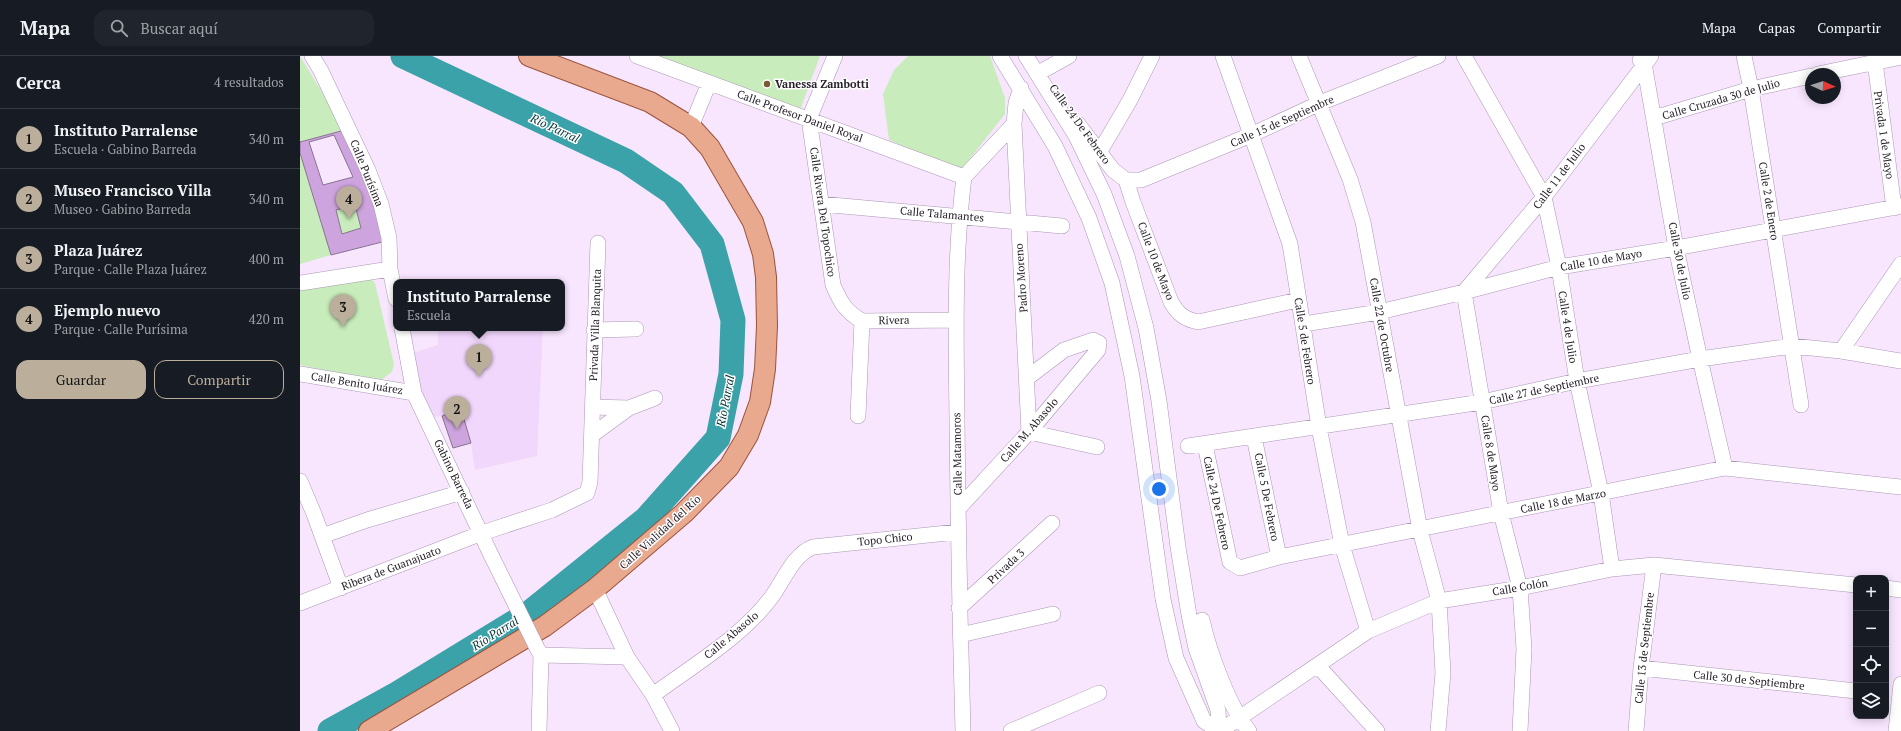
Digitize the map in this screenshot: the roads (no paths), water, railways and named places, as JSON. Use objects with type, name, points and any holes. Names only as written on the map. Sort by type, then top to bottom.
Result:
[{"type":"main road","name":"Calle Vialidad del Río","points":[[370,731],[545,626],[595,589],[684,513],[729,467],[748,435],[760,402],[764,368],[766,326],[766,277],[763,254],[753,222],[710,148],[691,127],[639,97],[529,56]]},
{"type":"street","name":"Calle Purísima","points":[[312,56],[321,71],[368,170],[381,204],[388,238],[390,269],[393,284]]},
{"type":"street","name":"Calle Profesor Daniel Royal","points":[[637,56],[964,177]]},
{"type":"street","points":[[809,119],[835,56]]},
{"type":"street","points":[[990,56],[1010,71]]},
{"type":"street","points":[[1000,56],[1021,88],[1055,146],[1089,218],[1112,283],[1132,376],[1163,599],[1176,658],[1204,721],[1219,731]]},
{"type":"street","points":[[1026,56],[1076,136],[1104,194],[1127,256],[1146,328],[1159,401],[1188,616],[1198,655],[1218,710],[1219,731]]},
{"type":"street","name":"Calle 24 De Febrero","points":[[1069,56],[1040,68],[1099,153],[1113,170],[1126,180]]},
{"type":"street","points":[[1099,153],[1130,100],[1152,56]]},
{"type":"street","name":"Calle 5 de Febrero","points":[[1223,56],[1290,244],[1298,300],[1304,324],[1319,427],[1342,545],[1368,631]]},
{"type":"street","name":"Calle 22 de Octubre","points":[[1300,56],[1320,103],[1358,202],[1420,530],[1439,601],[1443,673],[1438,731]]},
{"type":"street","name":"Calle 15 de Septiembre","points":[[1126,180],[1141,180],[1154,176],[1251,135],[1320,103],[1438,56]]},
{"type":"street","name":"Calle 4 de Julio","points":[[1464,56],[1544,198],[1559,267],[1577,381],[1601,493],[1612,569]]},
{"type":"street","name":"Calle 2 de Enero","points":[[1744,56],[1751,88],[1801,405]]},
{"type":"street","points":[[1841,69],[1901,57]]},
{"type":"street","name":"Calle 11 de Julio","points":[[1464,292],[1544,198],[1644,58]]},
{"type":"street","name":"Calle 30 de Julio","points":[[1644,58],[1676,248],[1725,468]]},
{"type":"street","name":"Privada 1 de Mayo","points":[[1875,62],[1898,207]]},
{"type":"street","name":"Calle Cruzada 30 de Julio","points":[[1654,118],[1751,88],[1805,77]]},
{"type":"street","points":[[691,127],[710,83]]},
{"type":"street","name":"Padro Moreno","points":[[1021,88],[1016,103],[1014,124],[1029,432]]},
{"type":"street","name":"Calle Rivera Del Topochico","points":[[809,119],[834,285],[840,301],[849,313],[862,321]]},
{"type":"street","points":[[964,177],[1014,124]]},
{"type":"street","name":"Calle Matamoros","points":[[962,731],[957,532],[956,320],[959,216],[964,177]]},
{"type":"street","name":"Calle 10 de Mayo","points":[[1126,180],[1171,302],[1177,312],[1186,319],[1198,322],[1298,300]]},
{"type":"street","name":"Calle Talamantes","points":[[821,204],[1062,226]]},
{"type":"street","name":"Calle 10 de Mayo","points":[[1304,324],[1379,312],[1464,292],[1559,267],[1676,248],[1898,207]]},
{"type":"street","name":"Privada Villa Blanquita","points":[[589,488],[598,243]]},
{"type":"street","points":[[1841,351],[1901,264]]},
{"type":"street","points":[[300,283],[390,269]]},
{"type":"street","name":"Calle 8 de Mayo","points":[[1464,292],[1501,513],[1520,588],[1524,649],[1520,731]]},
{"type":"street","name":"Rivera","points":[[862,321],[956,320]]},
{"type":"street","points":[[858,416],[862,321]]},
{"type":"street","points":[[594,330],[636,329]]},
{"type":"street","points":[[403,331],[414,392]]},
{"type":"street","name":"Calle M. Abasolo","points":[[958,509],[1029,432],[1100,346],[1097,341],[1093,340],[1082,342],[1064,350],[1027,378]]},
{"type":"street","name":"Calle 27 de Septiembre","points":[[1188,446],[1205,445],[1482,402],[1577,381],[1700,359],[1792,346],[1841,351],[1901,361]]},
{"type":"street","name":"Calle Benito Juárez","points":[[300,374],[414,392]]},
{"type":"street","name":"Gabino Barreda","points":[[414,392],[539,652]]},
{"type":"street","points":[[592,434],[629,408],[655,398]]},
{"type":"street","points":[[592,406],[629,408]]},
{"type":"street","points":[[1029,432],[1097,447]]},
{"type":"street","name":"Calle 5 De Febrero","points":[[1254,437],[1279,557]]},
{"type":"street","name":"Calle 24 De Febrero","points":[[1205,445],[1230,562]]},
{"type":"street","name":"Calle 18 de Marzo","points":[[1230,562],[1240,568],[1279,557],[1725,468],[1901,487]]},
{"type":"street","points":[[300,481],[322,536],[340,588]]},
{"type":"street","name":"Ribera de Guanajuato","points":[[300,603],[482,533],[552,510],[584,496],[589,488]]},
{"type":"street","points":[[322,536],[367,520],[462,492]]},
{"type":"street","name":"Privada 3","points":[[959,608],[1052,523]]},
{"type":"street","name":"Topo Chico","points":[[813,546],[957,532]]},
{"type":"street","name":"Calle Abasolo","points":[[653,695],[755,617],[802,553],[813,546]]},
{"type":"street","name":"Calle Colón","points":[[1219,731],[1368,631],[1439,601],[1520,588],[1612,569],[1654,565],[1853,586]]},
{"type":"street","name":"Calle 13 de Septiembre","points":[[1636,731],[1641,668],[1654,565]]},
{"type":"street","points":[[1889,588],[1901,590]]},
{"type":"street","points":[[595,589],[627,657],[653,695],[672,731]]},
{"type":"street","points":[[960,635],[1053,614]]},
{"type":"street","points":[[1202,620],[1206,639],[1238,718],[1250,731]]},
{"type":"street","points":[[539,731],[539,652],[627,657]]},
{"type":"street","points":[[1318,666],[1377,731]]},
{"type":"street","name":"Calle 30 de Septiembre","points":[[1641,668],[1853,691]]},
{"type":"street","points":[[1896,691],[1896,731]]},
{"type":"street","points":[[1011,731],[1099,693]]},
{"type":"waterway","name":"Río Parral","points":[[330,731],[397,694],[528,614],[646,519],[718,438],[731,374],[733,320],[712,244],[673,193],[626,161],[403,56]]},
{"type":"place","name":"Vanessa Zambotti","points":[[767,84]]},
{"type":"place","name":"Ejemplo nuevo","points":[[349,219]]},
{"type":"place","name":"Plaza Juárez","points":[[343,327]]},
{"type":"place","name":"Instituto Parralense","points":[[479,377]]},
{"type":"place","name":"Museo Francisco Villa","points":[[457,429]]}]
